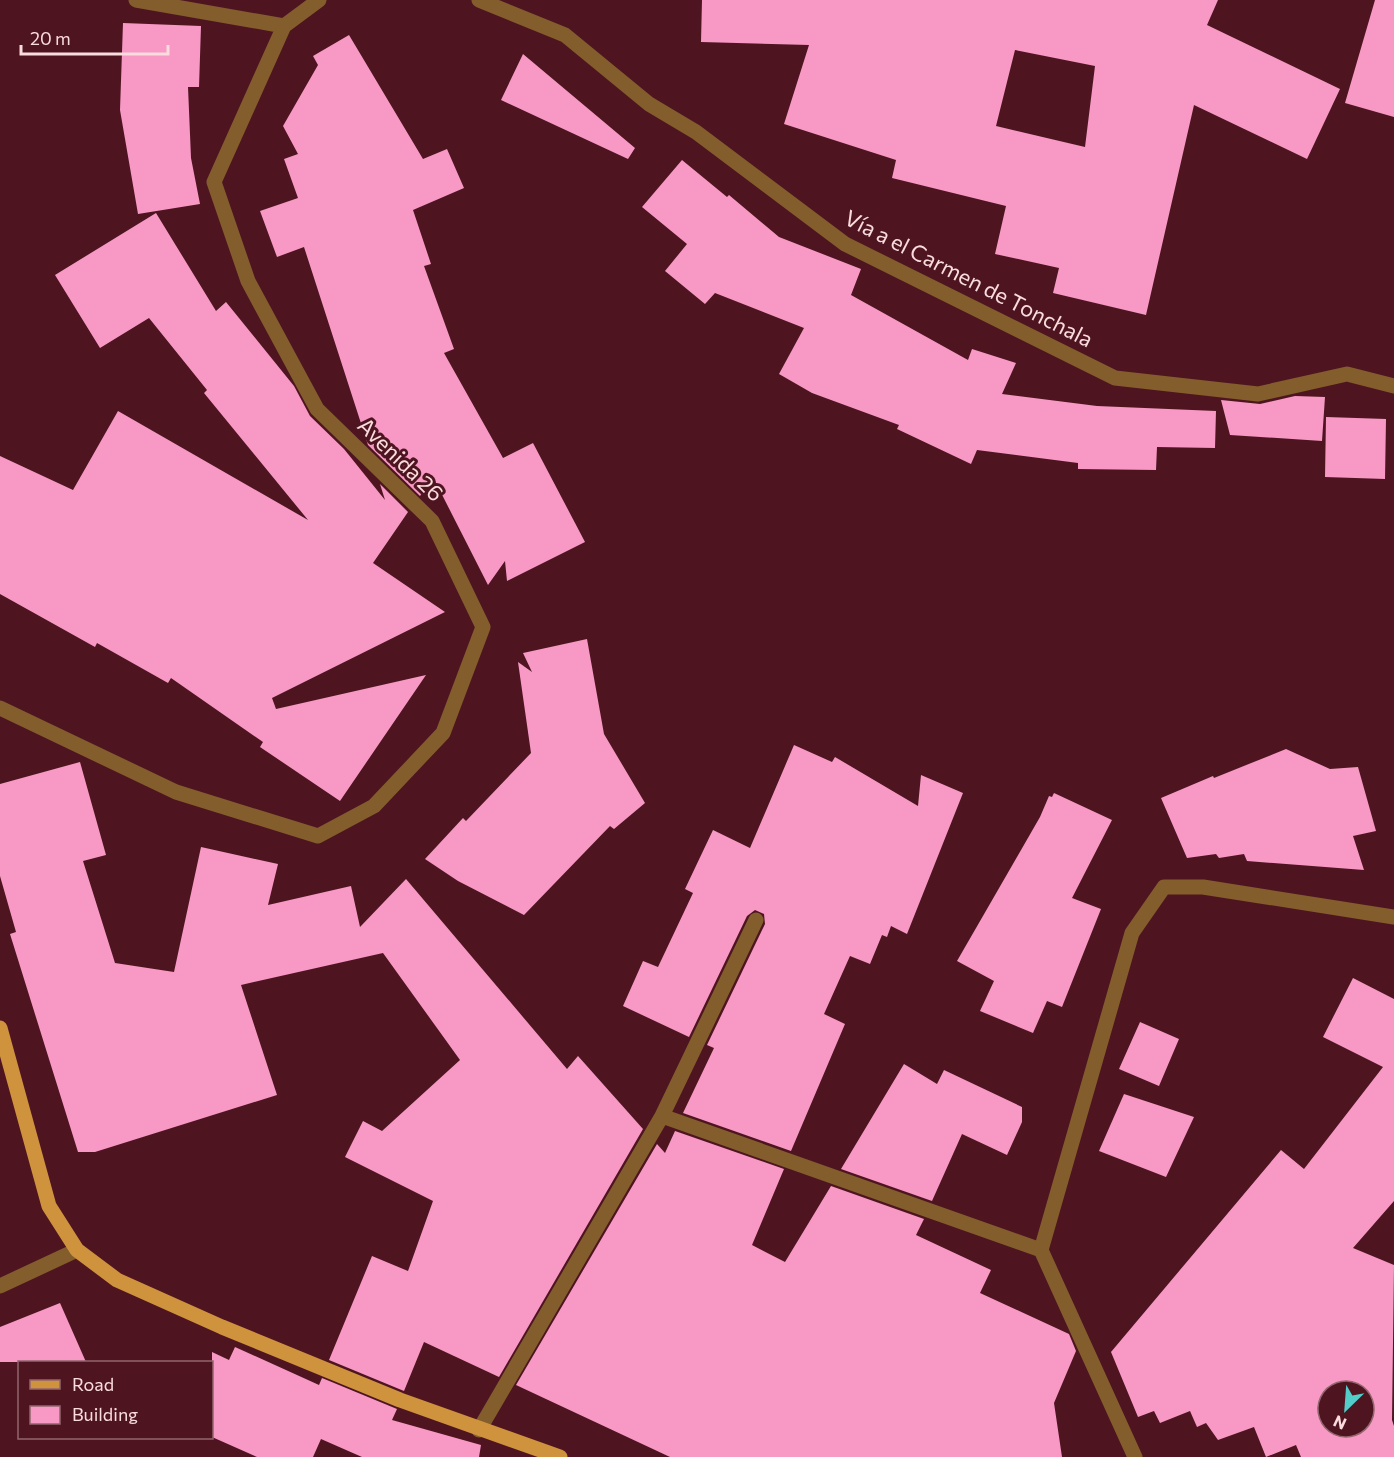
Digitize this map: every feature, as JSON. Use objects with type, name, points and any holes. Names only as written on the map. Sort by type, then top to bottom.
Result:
[{"type":"main road","points":[[0,1028],[49,1206],[77,1250],[117,1280],[222,1327],[400,1400],[478,1430],[560,1457]]},
{"type":"street","points":[[136,0],[284,26]]},
{"type":"street","name":"Avenida 26","points":[[0,708],[176,792],[318,836],[374,806],[443,733],[483,627],[432,520],[317,409],[248,281],[214,182],[284,26],[319,0]]},
{"type":"street","name":"Vía a el Carmen de Tonchala","points":[[479,0],[565,35],[649,104],[696,132],[845,244],[1115,378],[1258,394],[1347,374],[1394,386]]},
{"type":"street","points":[[1135,1457],[1041,1250],[1132,933],[1164,887],[1203,887],[1394,917]]},
{"type":"street","points":[[478,1430],[662,1116],[756,920]]},
{"type":"street","points":[[662,1116],[1041,1250]]},
{"type":"street","points":[[0,1286],[77,1250]]},
{"type":"building","points":[[702,0],[1218,0],[1207,25],[1340,89],[1307,159],[1194,105],[1146,315],[1053,293],[1059,268],[995,254],[1006,206],[892,178],[896,160],[784,124],[809,45],[701,42]],"holes":[[[1015,50],[1095,66],[1085,147],[996,126]]]},
{"type":"building","points":[[1375,0],[1394,0],[1394,117],[1345,103]]},
{"type":"building","points":[[123,23],[201,26],[199,87],[188,87],[191,158],[200,204],[138,214],[120,110]]},
{"type":"building","points":[[349,35],[423,159],[447,149],[464,188],[413,210],[431,264],[424,266],[454,349],[444,353],[503,458],[533,443],[585,542],[507,581],[505,561],[488,585],[433,477],[420,496],[368,445],[304,247],[277,257],[260,211],[298,198],[284,159],[298,154],[283,126],[318,65],[313,56]]},
{"type":"building","points":[[523,54],[635,148],[628,159],[501,100]]},
{"type":"building","points":[[682,160],[727,197],[729,195],[779,237],[861,269],[851,295],[968,360],[972,349],[1016,363],[1002,394],[1097,406],[1216,411],[1215,448],[1157,447],[1156,470],[1078,469],[1078,463],[977,450],[971,464],[897,429],[899,425],[812,393],[779,374],[804,328],[715,293],[705,304],[665,271],[687,244],[642,207]]},
{"type":"building","points":[[156,213],[216,311],[226,302],[294,386],[310,416],[344,449],[385,500],[380,484],[408,512],[373,563],[445,612],[272,698],[276,709],[426,675],[340,801],[260,747],[263,742],[171,678],[168,683],[97,643],[95,647],[0,594],[0,456],[73,490],[118,411],[308,520],[204,393],[207,390],[149,318],[100,348],[55,275]]},
{"type":"building","points":[[1295,396],[1325,397],[1322,441],[1230,435],[1221,400],[1260,404]]},
{"type":"building","points":[[1326,417],[1386,419],[1385,479],[1325,477]]},
{"type":"building","points":[[587,639],[604,734],[645,803],[614,829],[610,826],[524,915],[458,881],[425,859],[463,818],[466,821],[531,753],[518,662],[532,672],[523,653]]},
{"type":"building","points":[[794,745],[832,762],[835,757],[918,806],[921,775],[963,793],[907,934],[891,926],[887,937],[882,935],[870,964],[850,956],[824,1014],[845,1024],[791,1151],[683,1113],[714,1048],[707,1045],[765,924],[764,914],[755,910],[747,916],[689,1037],[623,1006],[643,961],[658,967],[693,893],[685,889],[713,830],[750,848]]},
{"type":"building","points":[[1286,749],[1330,769],[1358,767],[1376,831],[1353,836],[1364,870],[1247,861],[1244,854],[1219,858],[1216,854],[1187,858],[1161,798]]},
{"type":"building","points":[[80,762],[106,855],[83,861],[115,963],[174,972],[201,847],[278,864],[268,905],[351,886],[360,927],[406,879],[567,1069],[578,1056],[643,1129],[499,1377],[424,1342],[404,1391],[329,1360],[372,1256],[408,1271],[433,1201],[345,1157],[363,1121],[382,1131],[460,1060],[383,953],[241,985],[277,1095],[95,1152],[78,1152],[10,934],[16,932],[0,876],[0,784]]},
{"type":"building","points":[[1054,793],[1112,820],[1072,898],[1101,909],[1062,1007],[1047,1001],[1033,1033],[980,1011],[994,981],[957,961],[1040,817],[1049,796],[1052,797]]},
{"type":"building","points":[[1353,978],[1394,999],[1394,1201],[1353,1248],[1394,1265],[1392,1420],[1394,1457],[1301,1457],[1296,1445],[1266,1457],[1254,1427],[1218,1440],[1206,1423],[1197,1427],[1190,1411],[1160,1423],[1154,1411],[1138,1417],[1111,1352],[1281,1150],[1304,1169],[1383,1067],[1323,1037]]},
{"type":"building","points":[[1140,1022],[1179,1039],[1159,1086],[1119,1069]]},
{"type":"building","points":[[904,1064],[937,1084],[944,1070],[1022,1107],[1022,1122],[1007,1155],[962,1134],[932,1201],[841,1169]]},
{"type":"building","points":[[1124,1094],[1194,1117],[1166,1177],[1099,1151]]},
{"type":"building","points":[[675,1131],[784,1169],[752,1245],[785,1262],[831,1186],[924,1219],[916,1235],[991,1270],[980,1293],[1069,1334],[1076,1351],[1054,1403],[1062,1457],[670,1457],[516,1385],[657,1144],[665,1153]]},
{"type":"building","points":[[60,1303],[86,1361],[0,1362],[0,1327]]},
{"type":"building","points":[[235,1347],[319,1385],[322,1378],[397,1409],[392,1420],[481,1445],[479,1457],[362,1457],[321,1439],[313,1457],[257,1457],[213,1437],[212,1352],[229,1360]]}]
